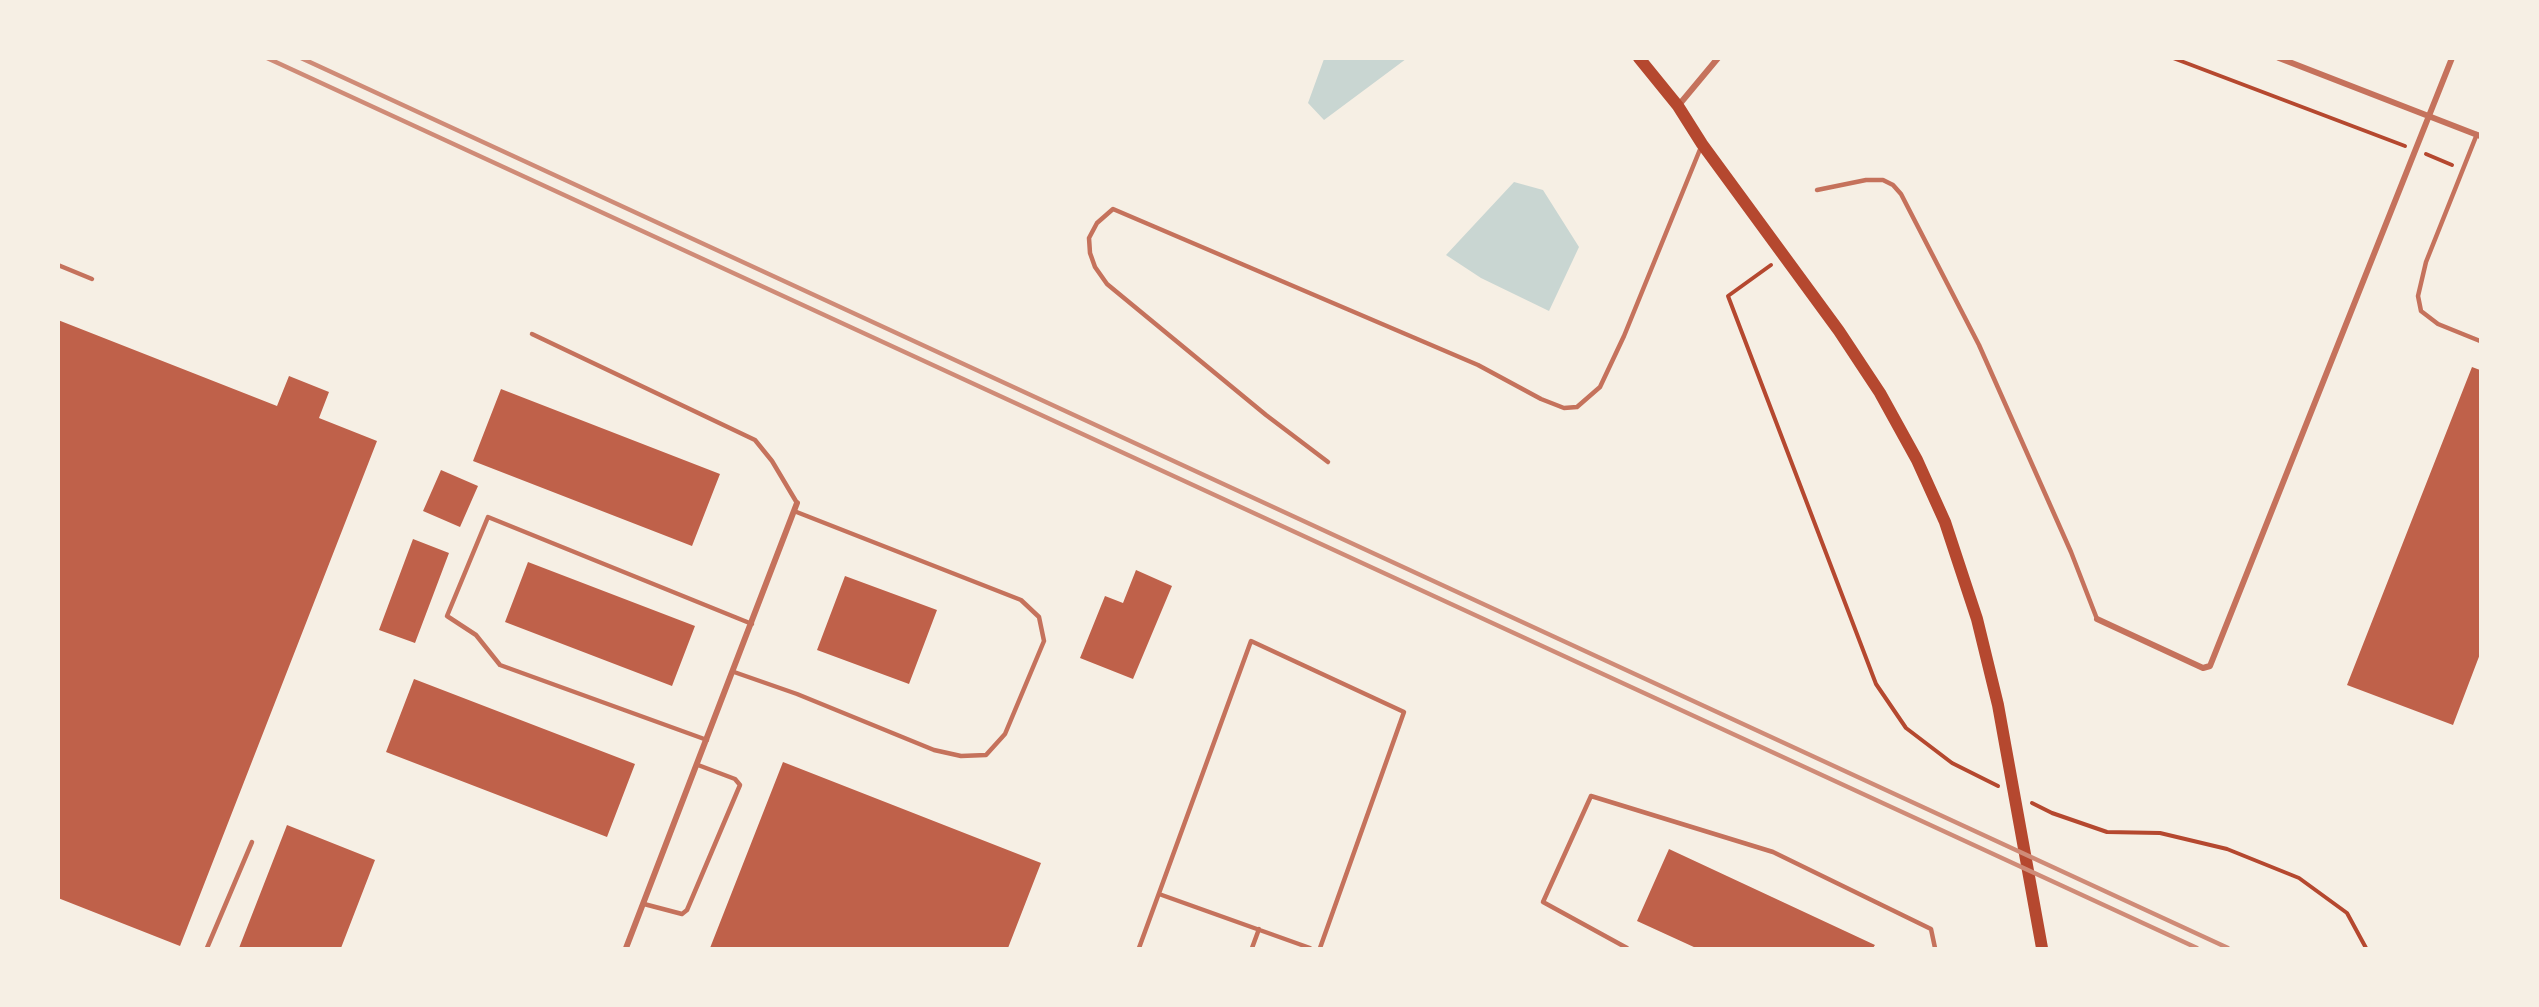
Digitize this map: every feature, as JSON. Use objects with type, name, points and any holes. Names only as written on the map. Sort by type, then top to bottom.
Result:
[{"type":"main road","points":[[1640,59],[1678,106],[1702,144],[1839,331],[1880,393],[1917,460],[1945,522],[1977,619],[2008,761],[2041,943]]},
{"type":"street","points":[[1678,106],[1718,58]]},
{"type":"street","points":[[2279,58],[2479,135]]},
{"type":"street","points":[[2097,619],[2203,668],[2210,666],[2452,58]]},
{"type":"street","points":[[626,948],[708,741],[797,503]]},
{"type":"lane","points":[[2479,135],[2426,262],[2418,296],[2421,311],[2438,324],[2481,341]]},
{"type":"lane","points":[[1328,462],[1266,415],[1107,284],[1095,267],[1090,253],[1089,238],[1097,223],[1113,208],[1478,365],[1541,399],[1564,408],[1577,407],[1600,387],[1702,144]]},
{"type":"lane","points":[[1817,190],[1866,180],[1883,180],[1893,185],[1901,194],[1979,345],[2071,552],[2097,619]]},
{"type":"lane","points":[[58,265],[92,279]]},
{"type":"lane","points":[[532,334],[755,440],[772,461],[797,503]]},
{"type":"lane","points":[[734,672],[797,694],[934,750],[961,756],[986,755],[1005,734],[1044,641],[1039,617],[1022,600],[794,511]]},
{"type":"lane","points":[[708,741],[500,665],[476,635],[447,616],[488,517],[752,624]]},
{"type":"lane","points":[[1139,948],[1251,641],[1404,712],[1320,948]]},
{"type":"lane","points":[[644,904],[682,914],[687,910],[740,785],[735,779],[698,765]]},
{"type":"lane","points":[[1627,948],[1543,902],[1592,796],[1773,852],[1931,929],[1935,948]]},
{"type":"lane","points":[[207,948],[252,842]]},
{"type":"lane","points":[[1159,894],[1310,948]]},
{"type":"lane","points":[[1252,948],[1258,929]]},
{"type":"path","points":[[2173,58],[2463,169]]},
{"type":"shaded area","points":[[1324,58],[1406,59],[1324,120],[1308,103]]},
{"type":"shaded area","points":[[1514,182],[1543,190],[1579,247],[1549,311],[1481,278],[1446,255]]},
{"type":"building","points":[[58,320],[277,406],[289,376],[329,392],[319,418],[377,441],[180,946],[58,898]]},
{"type":"building","points":[[2472,367],[2480,370],[2480,654],[2453,725],[2347,685]]},
{"type":"building","points":[[501,389],[720,474],[692,546],[473,461]]},
{"type":"building","points":[[441,470],[478,486],[460,527],[423,511]]},
{"type":"building","points":[[413,539],[449,553],[415,643],[379,630]]},
{"type":"building","points":[[528,562],[695,626],[672,686],[505,622]]},
{"type":"building","points":[[1136,570],[1172,586],[1133,679],[1080,658],[1105,596],[1123,603]]},
{"type":"building","points":[[845,576],[937,610],[909,684],[817,650]]},
{"type":"building","points":[[414,679],[635,764],[607,837],[386,752]]},
{"type":"building","points":[[783,762],[1041,863],[1008,948],[710,948]]},
{"type":"building","points":[[287,825],[375,860],[341,948],[239,948]]},
{"type":"building","points":[[1669,849],[1875,945],[1873,948],[1696,948],[1637,921]]},
{"type":"railway","points":[[267,58],[2197,948]]},
{"type":"railway","points":[[301,58],[2228,948]]}]
